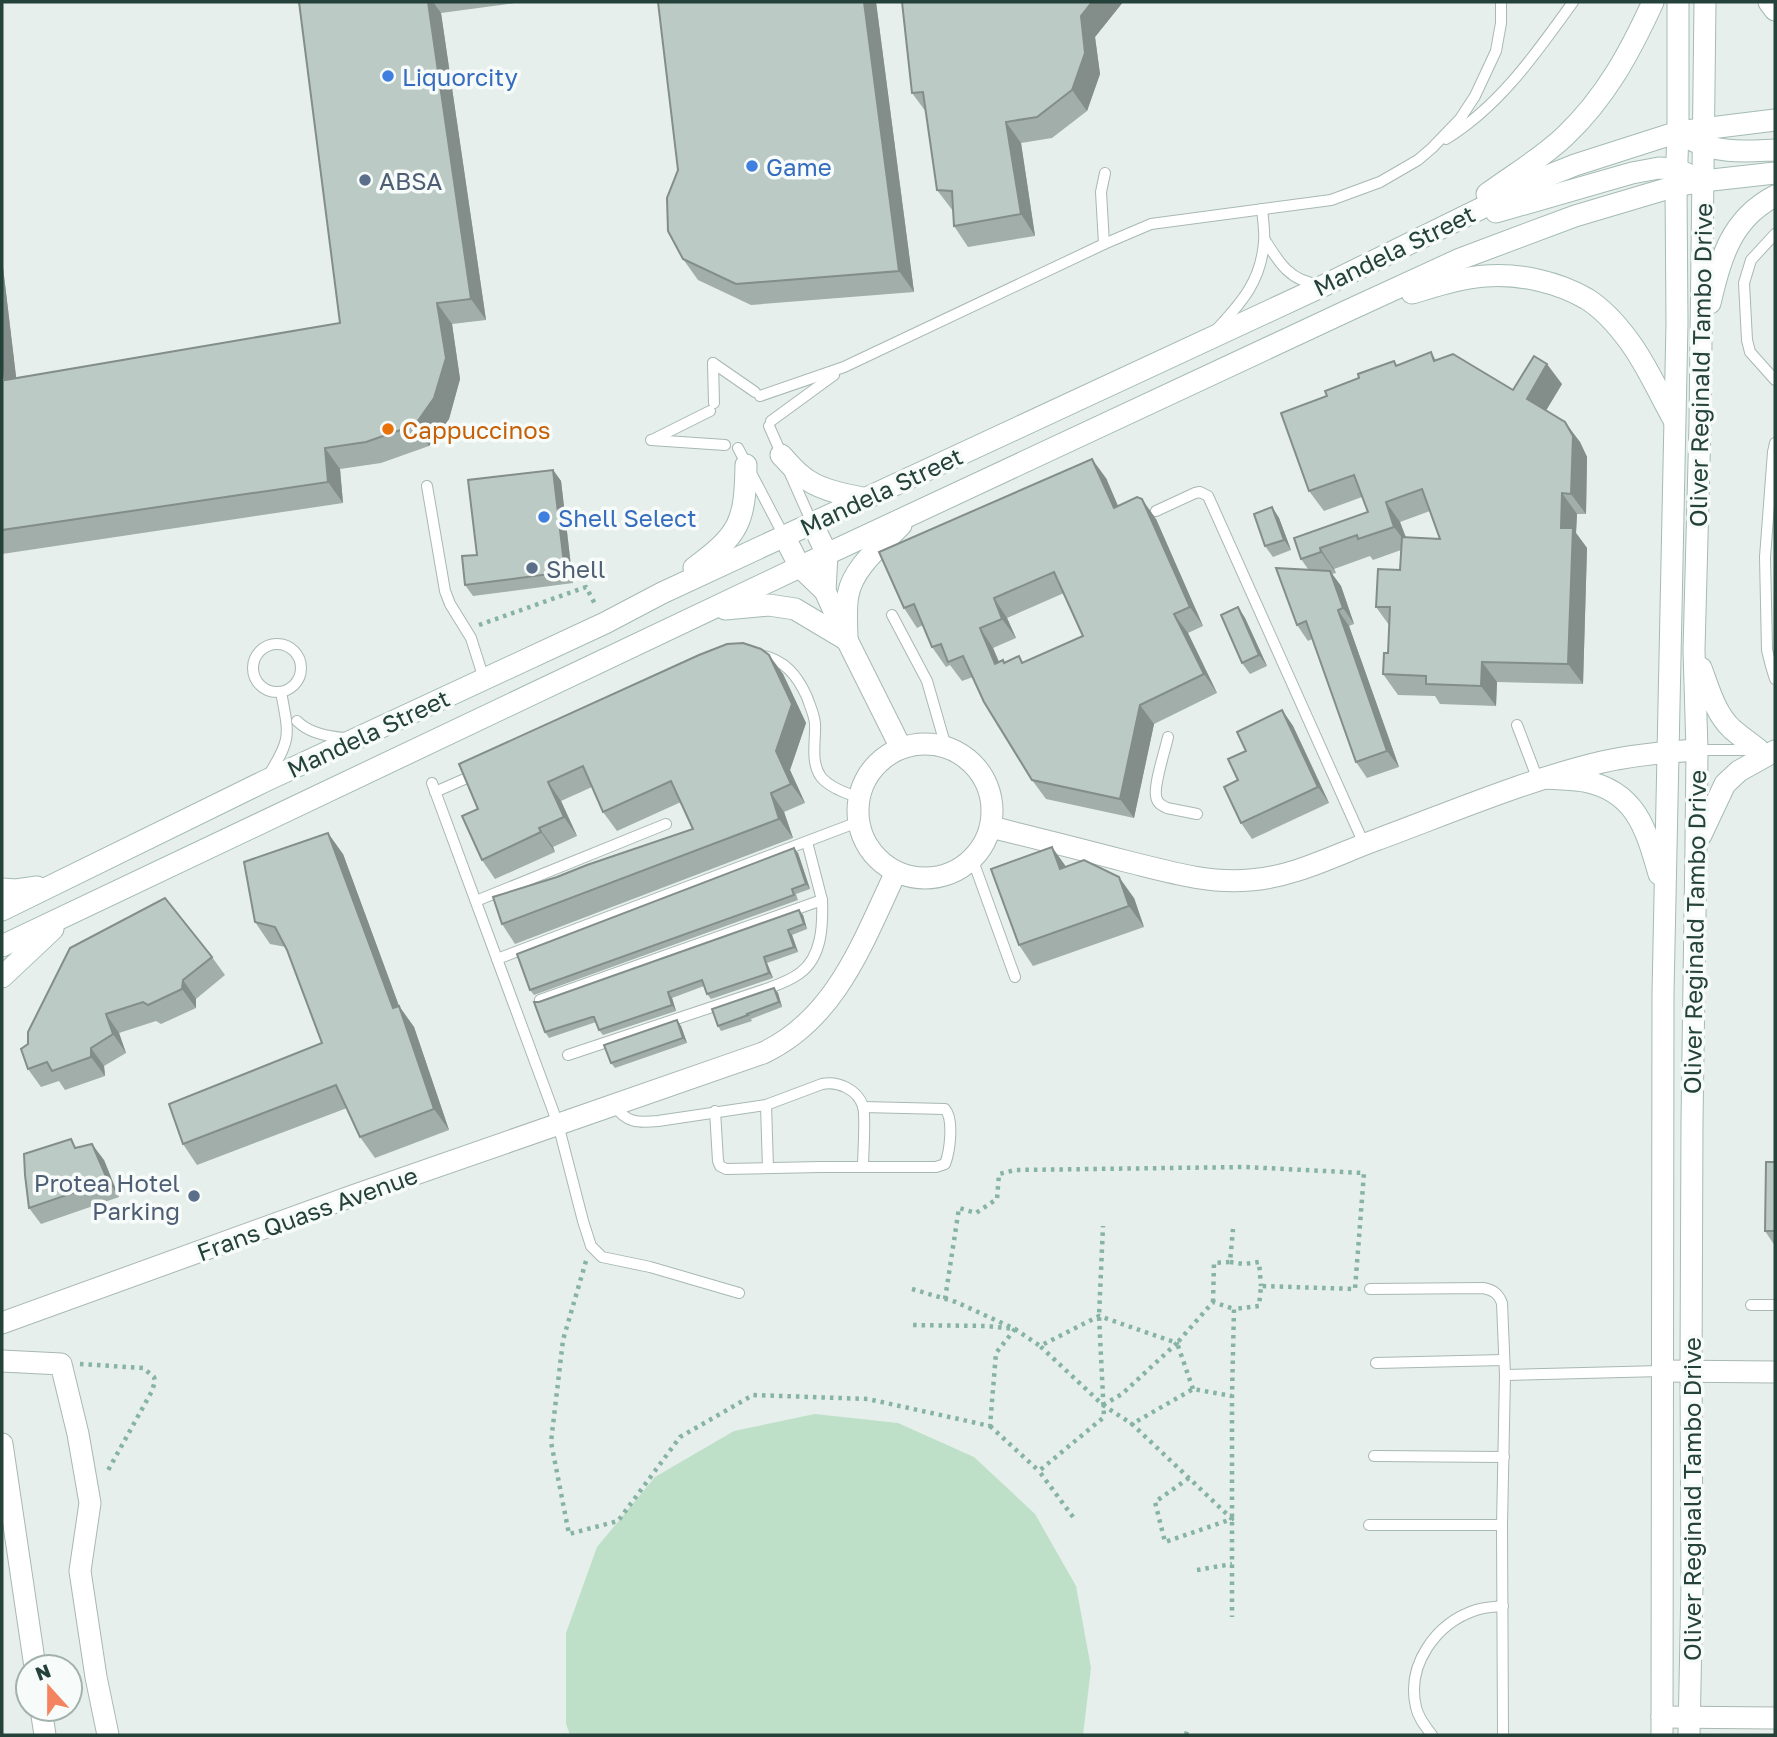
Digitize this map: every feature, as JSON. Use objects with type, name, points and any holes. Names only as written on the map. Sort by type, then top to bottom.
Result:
[{"type":"main road","points":[[1443,226],[1564,138],[1586,115],[1623,63],[1653,2]]},
{"type":"main road","name":"Oliver Reginald Tambo Drive","points":[[1662,1726],[1663,1007],[1677,323],[1678,2]]},
{"type":"main road","name":"Oliver Reginald Tambo Drive","points":[[1690,1726],[1692,1122],[1697,750],[1694,650],[1705,2]]},
{"type":"main road","points":[[1769,2],[1775,10]]},
{"type":"main road","points":[[1704,137],[1775,120]]},
{"type":"main road","points":[[1678,132],[1704,137],[1733,151],[1775,150]]},
{"type":"main road","name":"Mandela Street","points":[[2,910],[265,781],[1325,285],[1545,177],[1678,132]]},
{"type":"main road","points":[[1443,226],[1632,173],[1659,168],[1676,178]]},
{"type":"main road","name":"Mandela Street","points":[[2,946],[827,554],[1460,259],[1676,178],[1703,181],[1775,173]]},
{"type":"main road","points":[[1701,339],[1717,275],[1729,241],[1748,215],[1775,196]]},
{"type":"main road","points":[[1347,311],[1461,279],[1486,275],[1531,279],[1571,291],[1599,308],[1629,341],[1675,422]]},
{"type":"main road","points":[[781,456],[801,476],[815,485],[867,499]]},
{"type":"main road","points":[[662,593],[712,555],[733,533],[745,497],[742,457]]},
{"type":"main road","points":[[847,640],[846,606],[852,581],[910,516]]},
{"type":"main road","points":[[812,523],[827,554],[825,591]]},
{"type":"main road","points":[[784,536],[800,567],[825,591],[901,748]]},
{"type":"main road","points":[[707,611],[755,605],[781,606],[806,615],[847,640]]},
{"type":"main road","points":[[1694,650],[1723,719],[1731,729],[1767,750],[1725,784],[1696,846]]},
{"type":"main road","points":[[923,744],[946,747],[964,756],[979,770],[989,788],[993,807],[991,827],[981,849],[964,866],[943,876],[919,879],[896,872],[871,852],[863,838],[858,822],[859,798],[870,772],[884,758],[901,748],[923,744]]},
{"type":"main road","points":[[991,827],[1182,875],[1226,881],[1270,878],[1301,869],[1542,779],[1600,762],[1697,750]]},
{"type":"main road","points":[[1542,779],[1584,781],[1621,796],[1638,815],[1647,833],[1666,899]]},
{"type":"main road","name":"Frans Quass Avenue","points":[[2,1323],[782,1044],[816,1016],[836,990],[862,944],[896,872]]},
{"type":"main road","points":[[2,889],[53,885]]},
{"type":"main road","points":[[2,976],[70,913]]},
{"type":"main road","points":[[2,1361],[61,1364],[78,1434],[90,1503],[80,1571],[108,1735]]},
{"type":"main road","points":[[1662,1371],[1775,1372]]},
{"type":"main road","points":[[2,1444],[33,1653]]},
{"type":"main road","points":[[1662,1726],[1744,1727],[1775,1718]]},
{"type":"lane","points":[[725,445],[651,440],[712,407],[713,363],[758,394],[844,367],[1151,224],[1331,200],[1361,190],[1401,171],[1432,148],[1460,118],[1475,96],[1496,51],[1502,2]]},
{"type":"lane","points":[[1432,148],[1458,132],[1495,101],[1573,2]]},
{"type":"lane","points":[[1104,244],[1101,192],[1105,173]]},
{"type":"lane","points":[[1207,340],[1240,305],[1251,288],[1265,240],[1262,209]]},
{"type":"lane","points":[[1775,233],[1751,260],[1744,283],[1748,347],[1755,359],[1775,380]]},
{"type":"lane","points":[[1265,240],[1288,273],[1306,283],[1325,285]]},
{"type":"lane","points":[[812,523],[781,456],[770,423],[844,367]]},
{"type":"lane","points":[[1775,443],[1765,557],[1767,639],[1770,666],[1775,679]]},
{"type":"lane","points":[[742,457],[784,536]]},
{"type":"lane","points":[[427,486],[445,591],[450,604],[467,629],[484,679]]},
{"type":"lane","points":[[1156,511],[1195,492],[1208,496],[1364,844]]},
{"type":"lane","points":[[1765,557],[1775,578]]},
{"type":"lane","points":[[892,615],[927,681],[946,747]]},
{"type":"lane","points":[[1767,639],[1775,630]]},
{"type":"lane","points":[[281,644],[295,653],[300,660],[301,672],[295,684],[281,692],[264,689],[258,684],[252,668],[258,652],[265,647],[281,644]]},
{"type":"lane","points":[[752,654],[774,659],[792,670],[799,679],[813,712],[815,762],[819,775],[829,784],[859,798]]},
{"type":"lane","points":[[265,781],[286,745],[288,735],[281,692]]},
{"type":"lane","points":[[297,722],[305,728],[330,737],[354,739]]},
{"type":"lane","points":[[1517,725],[1542,779]]},
{"type":"lane","points":[[1168,737],[1156,787],[1158,803],[1167,808],[1197,814]]},
{"type":"lane","points":[[1697,750],[1767,750]]},
{"type":"lane","points":[[491,767],[434,787],[558,1124],[591,1247],[602,1257],[650,1267],[739,1293]]},
{"type":"lane","points":[[497,959],[858,822]]},
{"type":"lane","points":[[476,901],[666,824]]},
{"type":"lane","points":[[568,1055],[769,988],[802,971],[816,950],[821,933],[822,900],[807,842]]},
{"type":"lane","points":[[972,858],[1015,976]]},
{"type":"lane","points":[[540,1000],[822,900]]},
{"type":"lane","points":[[614,1105],[628,1119],[640,1122],[658,1121],[766,1105],[830,1082],[850,1090],[863,1107],[863,1167]]},
{"type":"lane","points":[[766,1105],[768,1168]]},
{"type":"lane","points":[[715,1111],[718,1161],[720,1166],[727,1169],[936,1167],[945,1164],[950,1128],[947,1110],[942,1107],[863,1107]]},
{"type":"lane","points":[[1370,1289],[1483,1288],[1492,1290],[1502,1303],[1505,1375],[1503,1735]]},
{"type":"lane","points":[[1751,1305],[1775,1305]]},
{"type":"lane","points":[[1376,1363],[1504,1360]]},
{"type":"lane","points":[[1505,1375],[1662,1371]]},
{"type":"lane","points":[[1374,1456],[1504,1457]]},
{"type":"lane","points":[[1369,1525],[1503,1525]]},
{"type":"lane","points":[[1433,1735],[1416,1708],[1414,1681],[1424,1652],[1444,1628],[1460,1617],[1476,1610],[1503,1606]]},
{"type":"path","points":[[467,629],[586,587],[605,622]]},
{"type":"path","points":[[945,1299],[959,1208],[976,1213],[997,1199],[999,1174],[1015,1170],[1245,1167],[1364,1173],[1355,1289],[1261,1286]]},
{"type":"path","points":[[1039,1471],[1104,1417],[1099,1316],[1103,1226]]},
{"type":"path","points":[[1230,1262],[1233,1229]]},
{"type":"path","points":[[591,1247],[563,1340],[551,1442],[569,1534],[618,1521],[680,1437],[752,1395],[868,1399],[990,1426],[1039,1471],[1073,1517]]},
{"type":"path","points":[[1103,1405],[1122,1394],[1177,1343],[1213,1302],[1214,1263],[1259,1262],[1259,1306],[1234,1309],[1213,1302]]},
{"type":"path","points":[[912,1289],[956,1302],[1014,1329],[1040,1346],[1103,1405],[1132,1424],[1232,1518]]},
{"type":"path","points":[[1232,1617],[1234,1309]]},
{"type":"path","points":[[1040,1346],[1099,1316],[1177,1343]]},
{"type":"path","points":[[909,1325],[1014,1329]]},
{"type":"path","points":[[990,1426],[996,1353],[1014,1329]]},
{"type":"path","points":[[1177,1343],[1193,1389]]},
{"type":"path","points":[[61,1364],[143,1368],[155,1381],[90,1503]]},
{"type":"path","points":[[1132,1424],[1193,1389],[1232,1396]]},
{"type":"path","points":[[1189,1478],[1155,1502],[1165,1542],[1232,1518]]},
{"type":"path","points":[[1196,1570],[1232,1564]]},
{"type":"path","points":[[1186,1735],[1188,1727]]},
{"type":"green space","points":[[815,1414],[898,1423],[974,1457],[1035,1514],[1076,1586],[1091,1668],[1083,1735],[570,1735],[566,1724],[566,1633],[597,1547],[655,1477],[734,1431]]},
{"type":"building","points":[[299,2],[428,2],[471,299],[437,303],[446,358],[434,398],[415,425],[366,442],[325,448],[328,482],[2,530],[2,357],[5,380],[340,323]]},
{"type":"building","points":[[658,2],[864,2],[899,271],[736,284],[683,259],[668,231],[667,198],[678,170]]},
{"type":"building","points":[[902,2],[1092,2],[1081,16],[1085,53],[1072,90],[1037,117],[1006,122],[1021,214],[954,226],[952,191],[937,190],[923,92],[912,93]]},
{"type":"building","points":[[1431,352],[1434,361],[1453,354],[1513,390],[1534,356],[1547,364],[1527,399],[1565,422],[1573,436],[1571,494],[1562,493],[1561,528],[1573,528],[1568,664],[1482,662],[1481,686],[1426,684],[1426,676],[1383,674],[1384,653],[1388,653],[1390,607],[1376,607],[1378,569],[1400,570],[1402,537],[1440,539],[1422,489],[1386,502],[1394,527],[1358,539],[1357,535],[1320,548],[1321,552],[1301,559],[1294,538],[1368,512],[1354,475],[1309,491],[1281,413],[1327,396],[1325,391],[1359,378],[1358,374],[1394,361],[1396,366]]},
{"type":"building","points":[[1092,459],[1114,508],[1137,497],[1142,499],[1190,607],[1174,614],[1204,674],[1140,705],[1120,799],[1032,780],[984,702],[963,656],[948,662],[941,644],[932,647],[914,604],[904,608],[879,552]],"holes":[[[1054,572],[1083,636],[1022,663],[1019,656],[995,664],[980,628],[1002,619],[994,598]]]},
{"type":"building","points":[[553,470],[565,572],[465,585],[462,556],[477,555],[468,480]]},
{"type":"building","points":[[1272,507],[1284,540],[1265,546],[1254,514]]},
{"type":"building","points":[[1276,568],[1330,571],[1343,608],[1338,610],[1387,751],[1356,762],[1306,621],[1297,625]]},
{"type":"building","points":[[1238,607],[1259,655],[1242,663],[1221,615]]},
{"type":"building","points":[[743,643],[769,655],[792,704],[776,751],[791,784],[771,793],[779,819],[502,924],[493,897],[693,829],[671,781],[603,812],[583,766],[548,782],[564,817],[539,828],[541,832],[482,860],[462,816],[478,809],[459,764],[699,655],[727,644]]},
{"type":"building","points":[[1282,710],[1318,787],[1241,823],[1224,787],[1238,780],[1228,759],[1246,751],[1237,732]]},
{"type":"building","points":[[328,833],[393,1008],[399,1006],[434,1109],[360,1137],[336,1085],[183,1144],[169,1104],[322,1043],[287,950],[275,927],[255,922],[244,862]]},
{"type":"building","points":[[1052,847],[1060,869],[1084,860],[1119,877],[1129,906],[1019,945],[991,869]]},
{"type":"building","points":[[794,848],[806,884],[792,889],[794,895],[530,990],[517,954]]},
{"type":"building","points":[[165,898],[212,957],[183,980],[182,989],[148,1005],[143,1002],[106,1014],[113,1034],[91,1048],[91,1057],[52,1071],[47,1062],[28,1069],[21,1049],[28,1044],[28,1032],[70,948]]},
{"type":"building","points":[[799,910],[804,924],[788,930],[794,947],[764,957],[769,973],[707,994],[702,980],[668,992],[672,1005],[599,1030],[592,1017],[545,1032],[534,1002]]},
{"type":"building","points":[[774,988],[779,1002],[718,1026],[712,1009]]},
{"type":"building","points":[[677,1020],[683,1038],[611,1063],[604,1045]]},
{"type":"building","points":[[71,1139],[75,1148],[92,1144],[108,1181],[29,1208],[24,1154]]},
{"type":"building","points":[[1766,1162],[1775,1162],[1775,1231],[1765,1231]]},
{"type":"place","name":"Liquorcity","points":[[388,76]]},
{"type":"place","name":"Game","points":[[752,166]]},
{"type":"place","name":"ABSA","points":[[365,180]]},
{"type":"place","name":"Cappuccinos","points":[[388,429]]},
{"type":"place","name":"Shell Select","points":[[544,517]]},
{"type":"place","name":"Shell","points":[[532,568]]},
{"type":"place","name":"Protea Hotel Parking","points":[[194,1196]]}]
